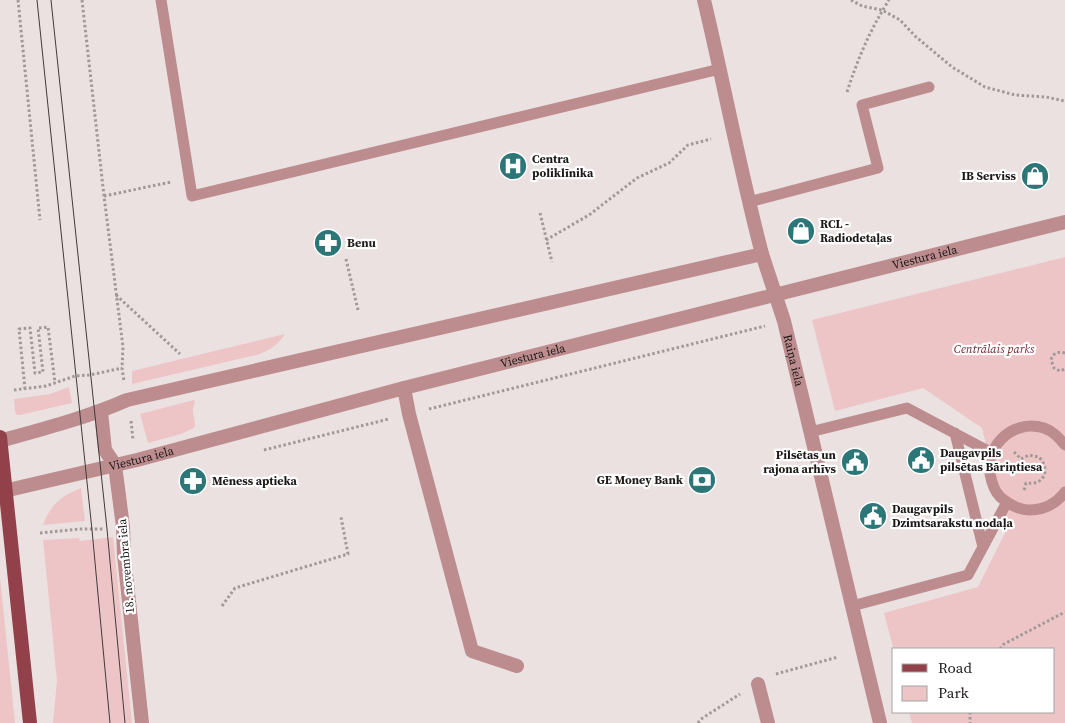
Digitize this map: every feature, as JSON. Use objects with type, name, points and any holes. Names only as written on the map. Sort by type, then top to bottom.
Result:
[{"type":"main road","points":[[0,437],[3,491],[30,723]]},
{"type":"street","name":"Raiņa iela","points":[[704,0],[749,202],[762,254],[784,321],[880,723]]},
{"type":"street","name":"Viestura iela","points":[[3,491],[115,465],[404,388],[1065,222]]},
{"type":"street","points":[[0,441],[80,419],[127,400],[762,254]]},
{"type":"street","points":[[404,388],[409,414],[472,651],[517,666]]},
{"type":"street","name":"18. novembra iela","points":[[101,412],[105,450],[115,465],[142,723]]},
{"type":"street","points":[[758,684],[768,723]]},
{"type":"lane","points":[[161,0],[192,196],[720,69]]},
{"type":"lane","points":[[749,202],[878,168],[862,105],[929,87]]},
{"type":"lane","points":[[810,432],[907,408],[992,452]]},
{"type":"lane","points":[[1065,445],[1057,435],[1044,428],[1030,426],[1016,429],[1004,436],[995,447],[990,460],[989,474],[993,487],[1001,498],[1012,506],[1024,510],[1038,510],[1051,505],[1059,500],[1065,492]]},
{"type":"lane","points":[[955,433],[983,547]]},
{"type":"lane","points":[[852,606],[968,576],[1007,502]]},
{"type":"path","points":[[18,0],[40,220]]},
{"type":"path","points":[[14,390],[46,386],[75,376],[90,375],[122,368],[123,347],[82,0]]},
{"type":"path","points":[[850,0],[862,6],[882,10],[900,20],[915,36],[952,67],[985,87],[1015,96],[1046,97],[1065,101]]},
{"type":"path","points":[[846,93],[866,40],[889,0]]},
{"type":"path","points":[[546,240],[589,215],[637,178],[669,162],[688,145],[711,139]]},
{"type":"path","points":[[104,196],[171,183],[170,173]]},
{"type":"path","points":[[540,213],[552,262]]},
{"type":"path","points":[[346,259],[358,310]]},
{"type":"path","points":[[116,295],[180,354]]},
{"type":"path","points":[[256,452],[766,326]]},
{"type":"path","points":[[26,388],[19,329],[30,328],[34,373],[43,372],[38,328],[48,327],[55,383]]},
{"type":"path","points":[[1065,353],[1056,353],[1051,360],[1054,368],[1065,369]]},
{"type":"path","points":[[130,416],[134,447]]},
{"type":"path","points":[[1001,440],[1020,459],[1029,455],[1039,457],[1045,466],[1044,474],[1039,482],[1035,484],[1026,483],[1018,508]]},
{"type":"path","points":[[222,606],[236,588],[348,554],[341,517]]},
{"type":"path","points":[[40,533],[80,529]]},
{"type":"path","points":[[1001,648],[1004,644],[1065,612]]},
{"type":"path","points":[[698,723],[701,719],[774,674],[838,657]]},
{"type":"green space","name":"Centrālais parks","points":[[1065,257],[1065,723],[912,723],[909,713],[1055,713],[1055,648],[893,648],[884,613],[978,587],[1007,529],[982,428],[923,388],[835,411],[812,320]]},
{"type":"green space","points":[[285,334],[274,346],[260,354],[132,384],[132,371]]},
{"type":"green space","points":[[69,387],[72,403],[20,415],[17,415],[15,412],[14,399],[50,394]]},
{"type":"green space","points":[[194,400],[194,428],[181,434],[148,443],[140,414]]},
{"type":"green space","points":[[81,488],[85,521],[43,525],[57,502]]},
{"type":"green space","points":[[113,537],[132,723],[53,723],[57,681],[43,540],[79,538],[80,541]]},
{"type":"green space","points":[[0,577],[15,723],[0,723]]},
{"type":"tram line","points":[[37,0],[110,723]]},
{"type":"tram line","points":[[51,0],[107,529],[125,723]]},
{"type":"place","name":"Centra poliklīnika","points":[[513,166]]},
{"type":"place","name":"IB Serviss","points":[[1035,176]]},
{"type":"place","name":"RCL - Radiodetaļas","points":[[801,231]]},
{"type":"place","name":"Benu","points":[[328,243]]},
{"type":"place","name":"Daugavpils pilsētas Bāriņtiesa","points":[[921,460]]},
{"type":"place","name":"Pilsētas un rajona arhīvs","points":[[855,462]]},
{"type":"place","name":"GE Money Bank","points":[[702,480]]},
{"type":"place","name":"Mēness aptieka","points":[[193,481]]},
{"type":"place","name":"Daugavpils Dzimtsarakstu nodaļa","points":[[873,516]]}]
